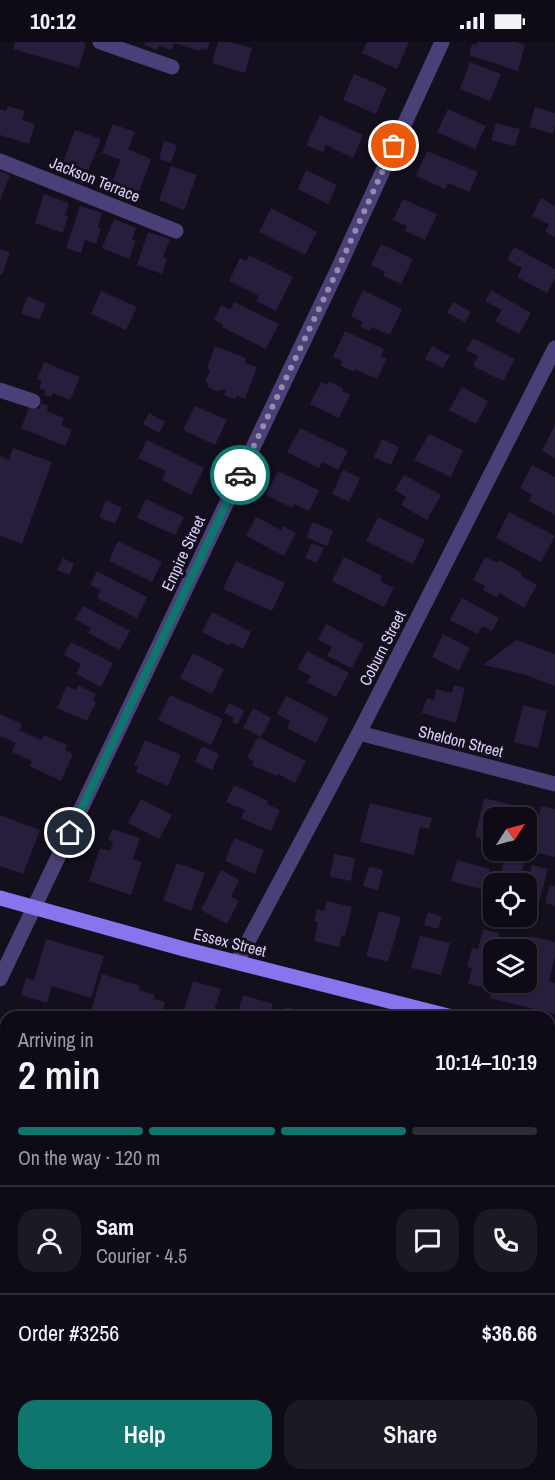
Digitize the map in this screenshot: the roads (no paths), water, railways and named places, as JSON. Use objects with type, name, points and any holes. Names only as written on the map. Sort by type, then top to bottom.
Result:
[{"type":"main road","name":"Essex Street","points":[[0,898],[122,933],[429,1011]]},
{"type":"street","points":[[100,42],[172,67]]},
{"type":"street","name":"Empire Street","points":[[0,980],[317,313],[442,42]]},
{"type":"street","name":"Jackson Terrace","points":[[0,161],[176,231]]},
{"type":"street","name":"Coburn Street","points":[[237,962],[358,733],[555,348]]},
{"type":"street","points":[[0,390],[33,401]]},
{"type":"street","name":"Sheldon Street","points":[[358,733],[555,784]]}]
